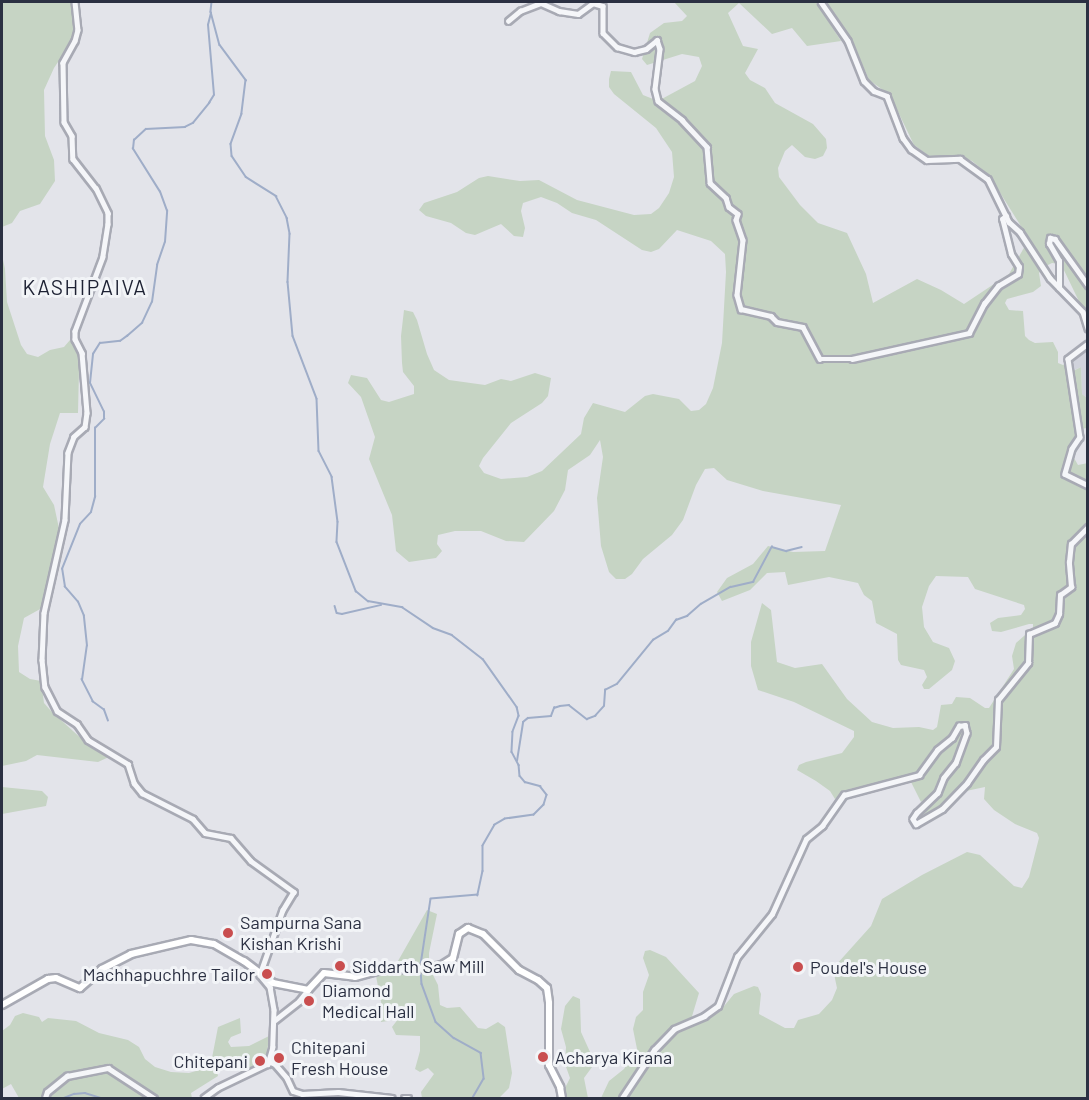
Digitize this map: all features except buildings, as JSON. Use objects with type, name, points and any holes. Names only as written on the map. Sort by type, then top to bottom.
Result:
[{"type":"main road","points":[[2,1005],[52,978],[80,988],[102,969],[130,954],[191,940],[214,944],[244,961],[260,975],[284,987],[308,990],[324,974],[356,976],[389,968],[411,970],[442,965],[453,958],[459,934],[468,928],[483,934],[519,970],[543,984],[549,994],[549,1065],[560,1087],[562,1098]]},
{"type":"street","points":[[75,2],[78,30],[75,41],[63,63],[64,122],[72,136],[74,159],[96,188],[108,213],[108,224],[103,257],[75,332],[75,339],[82,353],[87,414],[85,427],[74,437],[68,453],[67,509],[44,613],[42,660],[45,687],[57,711],[77,724],[88,740],[128,764],[134,783],[142,793],[194,819],[205,833],[231,838],[251,861],[294,892],[284,910],[260,975],[270,987],[273,998],[273,1047],[268,1061],[258,1070],[234,1080],[204,1098]]},
{"type":"street","points":[[821,2],[848,41],[864,81],[874,91],[888,96],[903,138],[911,149],[927,160],[960,159],[988,179],[1006,216],[1020,231],[1059,288],[1083,312],[1088,328]]},
{"type":"street","points":[[508,21],[520,11],[542,3],[559,11],[578,14],[593,3],[603,6],[603,33],[617,47],[634,52],[646,49],[657,40],[660,49],[655,89],[658,101],[682,120],[707,147],[710,183],[726,198],[729,207],[738,214],[736,220],[744,240],[737,295],[741,309],[771,316],[777,322],[803,327],[820,359],[852,359],[969,333],[991,295],[998,286],[1017,274],[1020,267],[1009,247],[1002,219],[1006,216]]},
{"type":"street","points":[[1059,288],[1059,261],[1049,244],[1050,238],[1055,239],[1088,285]]},
{"type":"street","points":[[1088,344],[1068,359],[1080,437],[1072,449],[1065,474],[1088,485]]},
{"type":"street","points":[[622,1098],[654,1050],[674,1029],[704,1016],[718,1006],[737,957],[772,914],[806,839],[822,826],[844,795],[919,776],[937,750],[952,738],[959,726],[965,725],[967,733],[956,764],[944,778],[939,793],[917,813],[913,819],[916,824],[942,809],[967,783],[983,760],[996,747],[998,700],[1028,663],[1029,634],[1054,623],[1059,614],[1060,596],[1071,587],[1069,562],[1071,544],[1088,527]]},
{"type":"street","points":[[273,1023],[277,1016],[299,1001],[308,990]]},
{"type":"street","points":[[268,1061],[281,1071],[293,1091],[302,1094],[338,1092],[392,1098]]},
{"type":"street","points":[[45,1098],[47,1092],[67,1076],[108,1068],[154,1098]]},
{"type":"shaded area","points":[[1087,346],[1087,398],[1082,394],[1081,367],[1072,371],[1069,361]]},
{"type":"green space","points":[[2,2],[73,2],[76,19],[72,41],[54,68],[44,90],[45,136],[54,160],[55,181],[40,204],[20,211],[12,223],[2,227]]},
{"type":"green space","points":[[674,2],[816,2],[841,41],[807,46],[792,28],[772,34],[739,3],[728,13],[743,46],[758,49],[745,73],[750,80],[765,88],[775,103],[813,124],[826,139],[827,148],[823,156],[815,159],[805,157],[792,145],[785,151],[778,168],[779,177],[800,205],[818,223],[847,233],[866,274],[873,303],[917,279],[964,304],[1009,274],[1029,239],[989,175],[972,161],[957,155],[929,156],[914,145],[890,95],[869,80],[853,42],[825,2],[1087,2],[1087,318],[1061,264],[1052,263],[1044,267],[1039,273],[1041,286],[1033,292],[1007,299],[1005,303],[1009,310],[1023,311],[1025,336],[1029,340],[1035,343],[1053,342],[1058,352],[1058,363],[1063,365],[1069,361],[1073,371],[1081,367],[1082,394],[1087,398],[1087,428],[1074,430],[1080,441],[1074,458],[1078,465],[1088,463],[1087,1098],[601,1098],[609,1081],[624,1069],[637,1049],[633,1029],[636,1017],[643,1010],[643,992],[649,975],[643,958],[645,951],[650,950],[666,957],[699,993],[690,1023],[701,1023],[720,1011],[734,994],[754,986],[758,987],[761,994],[759,1014],[785,1028],[794,1028],[798,1020],[819,1014],[832,1000],[837,988],[834,974],[836,965],[871,926],[882,899],[967,852],[980,855],[1014,886],[1022,888],[1029,877],[1039,838],[1037,833],[1015,824],[994,810],[984,799],[985,787],[966,791],[967,787],[962,785],[939,806],[916,819],[934,801],[938,789],[921,802],[911,782],[931,766],[939,751],[934,750],[916,773],[850,789],[835,799],[830,791],[797,770],[799,765],[806,762],[842,753],[854,737],[854,731],[794,702],[758,690],[751,666],[751,642],[762,603],[771,610],[777,662],[795,668],[822,664],[847,699],[872,722],[893,728],[919,727],[933,730],[937,727],[941,705],[952,704],[956,697],[970,698],[985,708],[989,708],[1014,669],[1012,656],[1016,643],[1033,628],[1033,624],[1029,624],[1001,632],[992,631],[990,623],[998,618],[1021,615],[1025,609],[1024,605],[975,589],[968,577],[936,576],[929,586],[922,607],[924,627],[933,642],[949,648],[955,661],[952,670],[929,689],[924,689],[922,685],[927,677],[924,670],[901,665],[898,660],[897,634],[876,623],[872,601],[864,595],[858,583],[829,577],[788,585],[785,572],[767,573],[750,590],[722,601],[717,592],[727,578],[753,564],[768,546],[793,552],[825,551],[841,505],[763,491],[727,480],[714,468],[705,469],[696,485],[683,520],[672,535],[643,559],[632,574],[625,579],[616,579],[609,572],[601,546],[597,498],[603,457],[600,440],[590,455],[568,470],[565,490],[554,511],[524,542],[506,541],[481,531],[455,531],[438,535],[437,544],[442,551],[436,558],[409,562],[396,551],[392,515],[369,459],[375,437],[361,397],[348,383],[351,375],[367,378],[381,400],[389,402],[414,394],[414,386],[403,372],[401,336],[404,310],[413,312],[417,320],[434,370],[449,380],[485,385],[501,379],[511,381],[535,373],[551,378],[548,396],[542,403],[511,423],[479,466],[484,473],[501,479],[527,477],[542,471],[581,434],[584,418],[593,403],[625,412],[645,396],[653,394],[679,399],[691,411],[699,410],[706,404],[713,388],[722,343],[726,272],[725,254],[711,241],[677,230],[659,249],[651,252],[642,250],[596,220],[572,213],[557,203],[541,197],[523,203],[521,211],[525,228],[523,237],[514,236],[501,224],[475,235],[466,233],[451,223],[426,216],[419,210],[424,203],[457,192],[479,178],[488,176],[520,181],[539,180],[577,200],[634,215],[651,214],[659,208],[669,193],[674,177],[672,152],[656,128],[614,94],[609,87],[609,79],[611,71],[631,72],[643,95],[658,101],[695,81],[702,66],[699,57],[682,54],[647,65],[642,59],[650,33],[664,23],[682,21],[687,16]]},
{"type":"green space","points":[[2,255],[7,302],[21,345],[27,354],[38,357],[50,350],[64,347],[70,340],[78,351],[79,370],[78,413],[60,413],[50,444],[43,487],[54,505],[60,533],[42,608],[24,618],[18,646],[19,672],[30,679],[41,681],[44,703],[51,711],[84,741],[111,756],[98,762],[37,755],[26,761],[2,766]]},
{"type":"green space","points":[[2,787],[42,791],[48,797],[46,806],[2,814]]},
{"type":"green space","points":[[427,910],[437,914],[429,953],[429,967],[438,985],[440,1005],[447,1008],[460,1007],[478,1028],[486,1029],[498,1022],[505,1027],[512,1073],[509,1088],[499,1098],[422,1098],[421,1092],[434,1074],[428,1068],[420,1072],[415,1069],[420,1051],[420,1036],[396,1035],[392,1027],[402,1014],[403,1007],[394,1008],[388,1021],[381,1022],[382,1007],[376,976],[394,968]]},
{"type":"green space","points":[[573,996],[580,999],[581,1032],[595,1063],[584,1078],[588,1098],[557,1098],[556,1095],[564,1090],[570,1078],[565,1064],[566,1047],[561,1029],[565,1006]]},
{"type":"green space","points":[[23,1013],[39,1017],[42,1022],[48,1018],[76,1021],[99,1033],[128,1040],[139,1047],[145,1059],[155,1067],[171,1072],[189,1073],[203,1069],[211,1063],[218,1027],[240,1018],[241,1033],[231,1037],[228,1042],[231,1047],[249,1046],[269,1036],[267,1054],[254,1061],[257,1067],[242,1075],[239,1067],[233,1070],[229,1061],[224,1062],[222,1058],[215,1063],[218,1076],[191,1093],[192,1098],[19,1098],[11,1084],[2,1089],[2,1031],[10,1025],[15,1016]]},
{"type":"waterway","points":[[212,2],[211,12],[220,45],[246,80],[242,114],[231,144],[232,156],[246,177],[276,196],[287,218],[290,234],[288,282],[293,336],[317,399],[319,451],[332,477],[338,522],[337,542],[356,591],[368,601],[402,607],[433,628],[452,635],[483,659],[517,707],[519,716],[513,732],[512,752],[519,765],[520,776],[525,782],[540,786],[547,795],[544,805],[534,815],[505,819],[495,825],[483,846],[483,871],[478,895],[431,899],[421,965]]},
{"type":"waterway","points":[[108,721],[104,710],[93,702],[82,680],[87,646],[84,616],[78,602],[65,587],[62,569],[80,524],[91,512],[95,497],[95,428],[104,419],[104,412],[90,383],[93,354],[100,343],[120,341],[142,323],[152,302],[157,265],[165,242],[167,211],[160,192],[133,149],[134,140],[146,129],[185,127],[193,123],[214,95],[208,25],[211,13]]},
{"type":"waterway","points":[[517,761],[523,722],[528,718],[551,716],[554,708],[569,705],[587,719],[595,716],[604,706],[605,690],[617,684],[653,640],[668,631],[676,620],[687,616],[701,604],[731,587],[753,582],[772,547],[786,551],[802,547]]},
{"type":"waterway","points":[[335,606],[337,613],[342,614],[381,605]]},
{"type":"waterway","points":[[421,970],[422,984],[436,1022],[454,1038],[481,1053],[484,1079],[473,1098]]},
{"type":"waterway","points":[[64,1098],[85,1093],[101,1098]]},
{"type":"place","name":"Sampurna Sana Kishan Krishi","points":[[228,933]]},
{"type":"place","name":"Siddarth Saw Mill","points":[[340,966]]},
{"type":"place","name":"Poudel's House","points":[[798,967]]},
{"type":"place","name":"Machhapuchhre Tailor","points":[[267,974]]},
{"type":"place","name":"Diamond Medical Hall","points":[[309,1001]]},
{"type":"place","name":"Acharya Kirana","points":[[543,1057]]},
{"type":"place","name":"Chitepani Fresh House","points":[[279,1058]]},
{"type":"place","name":"Chitepani","points":[[260,1061]]},
{"type":"district","name":"KASHIPAIVA","points":[[85,287]]}]
